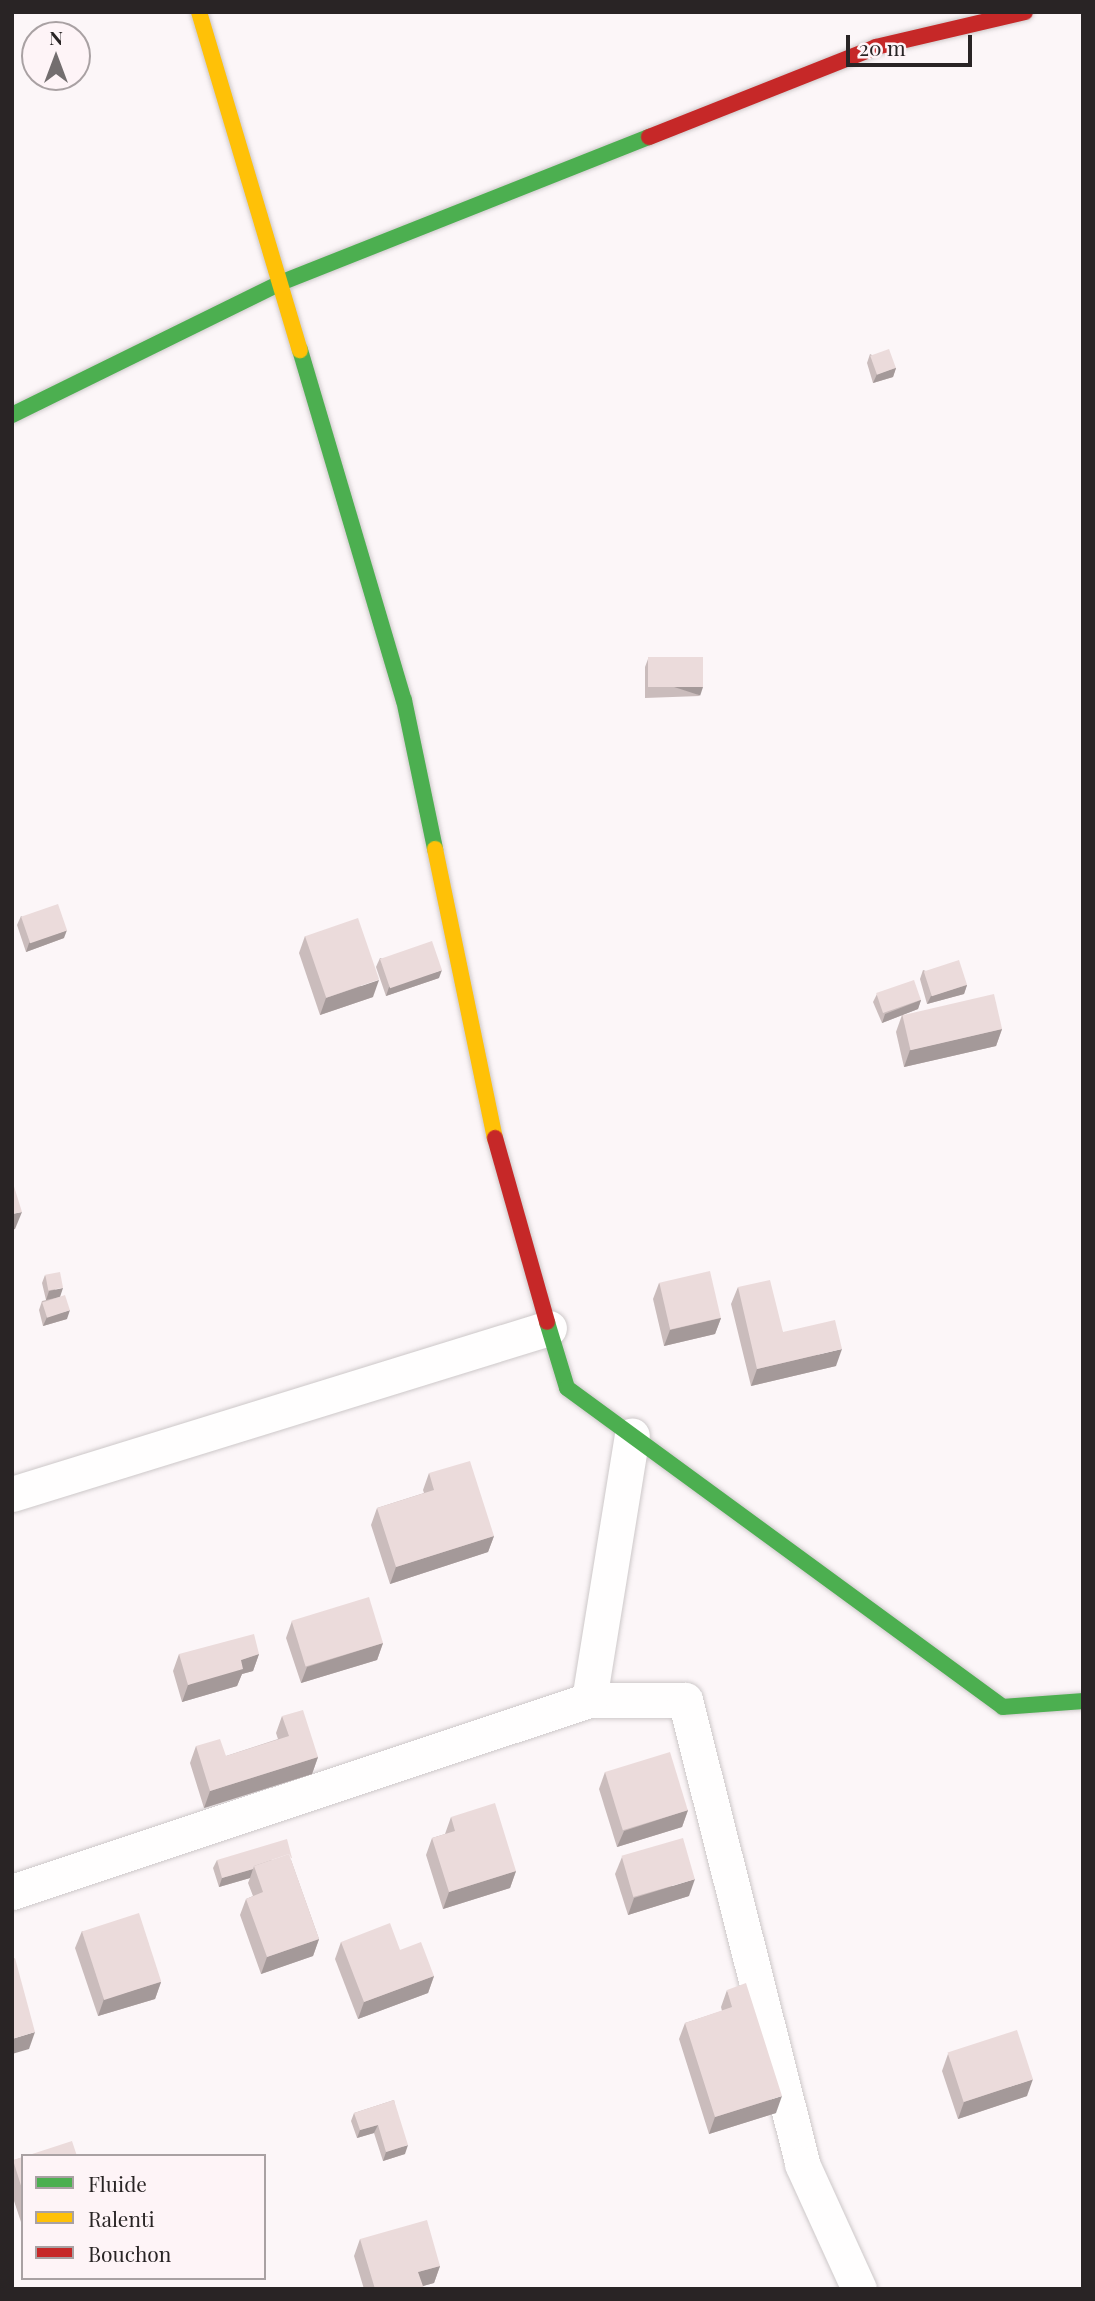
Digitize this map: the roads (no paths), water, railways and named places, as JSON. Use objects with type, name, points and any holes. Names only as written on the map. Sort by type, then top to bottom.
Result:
[{"type":"street","points":[[199,12],[404,700],[504,1181],[567,1388],[1003,1707],[1083,1701]]},
{"type":"street","points":[[12,415],[280,283],[876,47],[1025,12]]},
{"type":"street","points":[[12,1494],[549,1328]]},
{"type":"street","points":[[590,1700],[632,1435]]},
{"type":"street","points":[[12,1892],[590,1700],[685,1700],[802,2164],[859,2289]]}]
